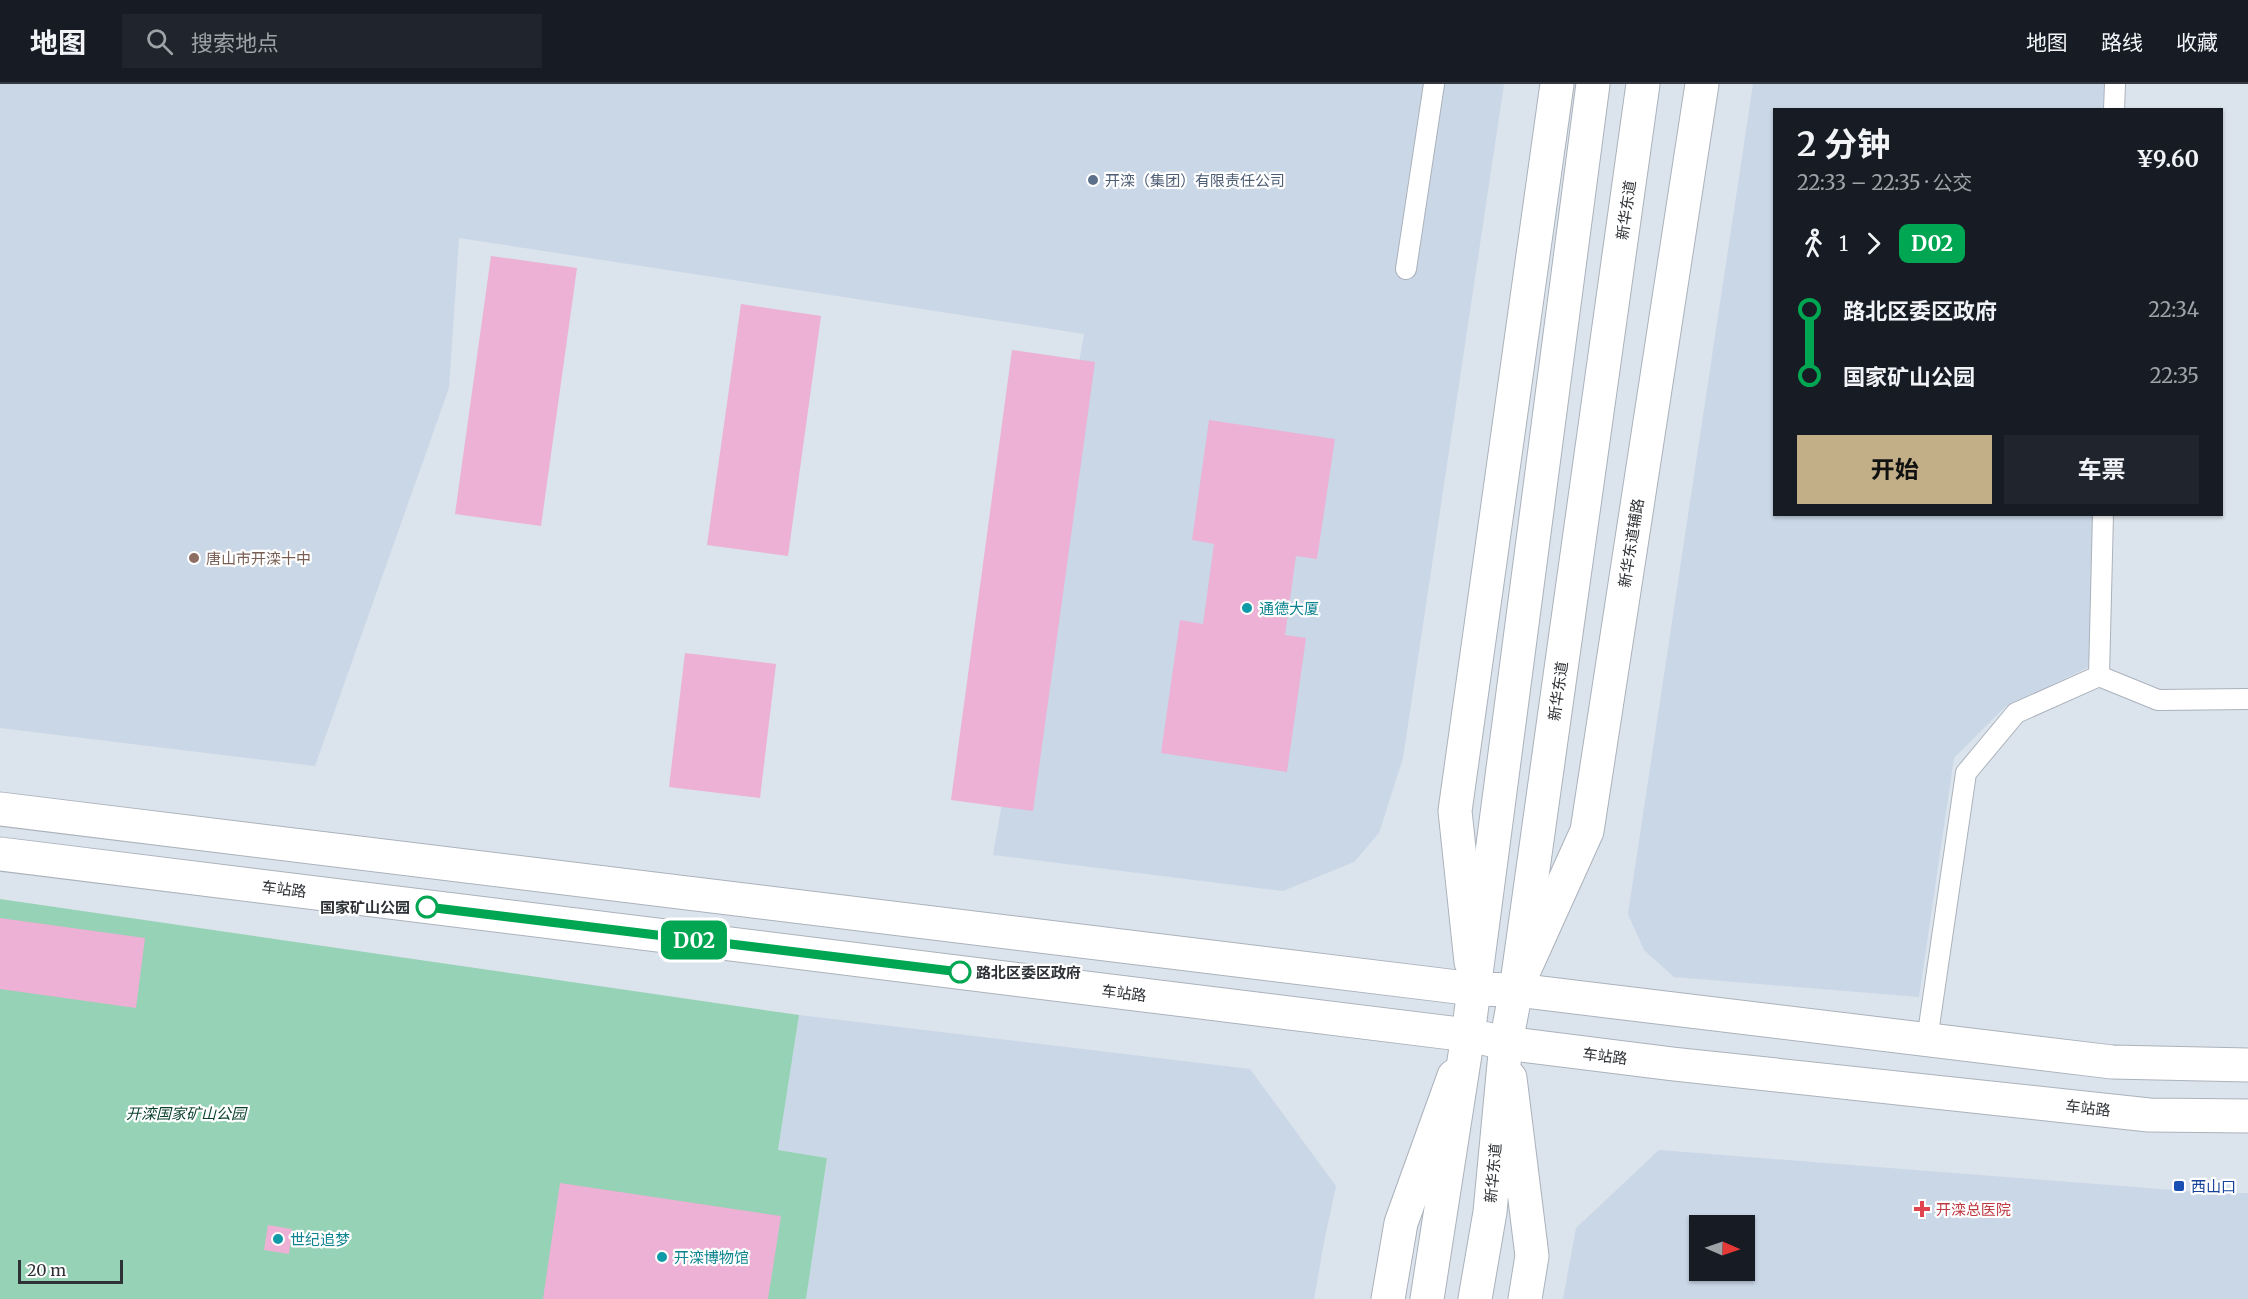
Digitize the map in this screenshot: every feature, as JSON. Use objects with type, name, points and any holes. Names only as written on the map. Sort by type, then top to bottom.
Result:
[{"type":"main road","points":[[1474,989],[1455,811],[1557,84]]},
{"type":"main road","points":[[1427,1299],[1468,1035],[1593,84]]},
{"type":"main road","name":"新华东道","points":[[1475,1299],[1490,1212],[1506,1043],[1516,990],[1643,84]]},
{"type":"main road","name":"新华东道辅路","points":[[1516,990],[1587,831],[1702,84]]},
{"type":"main road","points":[[0,809],[1474,989],[1516,990],[2112,1062],[2248,1065]]},
{"type":"main road","name":"车站路","points":[[0,854],[1468,1035],[1506,1043],[1673,1064],[2148,1115],[2248,1116]]},
{"type":"main road","points":[[1388,1299],[1401,1223],[1468,1035]]},
{"type":"main road","points":[[1506,1043],[1532,1256],[1526,1299]]},
{"type":"lane","points":[[1406,269],[1434,84]]},
{"type":"lane","points":[[2114,108],[2115,84]]},
{"type":"lane","points":[[2099,676],[2103,516]]},
{"type":"lane","points":[[1928,1040],[1966,773],[2016,712],[2099,676],[2158,700],[2248,699]]},
{"type":"shaded area","points":[[0,84],[1504,84],[1403,758],[1379,833],[1354,862],[1283,891],[993,855],[1084,334],[459,238],[449,388],[315,766],[0,728]]},
{"type":"shaded area","points":[[1753,84],[2106,84],[2105,108],[1773,108],[1773,516],[2095,516],[2091,666],[2005,707],[1954,758],[1919,997],[1674,977],[1644,950],[1628,914]]},
{"type":"shaded area","points":[[799,1015],[1250,1069],[1336,1186],[1314,1299],[806,1299],[827,1158],[778,1150]]},
{"type":"shaded area","name":"开滦总医院","points":[[1659,1150],[2212,1193],[2248,1193],[2248,1299],[1563,1299],[1576,1228]]},
{"type":"green space","name":"开滦国家矿山公园","points":[[0,899],[799,1015],[778,1150],[827,1158],[806,1299],[0,1299]]},
{"type":"building","points":[[491,256],[577,268],[541,526],[455,514]]},
{"type":"building","points":[[741,304],[821,316],[788,556],[707,545]]},
{"type":"building","points":[[1012,350],[1095,362],[1033,811],[951,800]]},
{"type":"building","name":"通德大厦","points":[[1209,420],[1335,439],[1317,559],[1296,556],[1285,635],[1306,638],[1287,772],[1161,753],[1180,620],[1203,624],[1214,544],[1192,540]]},
{"type":"building","points":[[685,653],[776,664],[760,798],[669,787]]},
{"type":"building","points":[[0,918],[145,938],[136,1008],[0,989]]},
{"type":"building","name":"开滦博物馆","points":[[560,1183],[781,1216],[768,1299],[543,1299]]},
{"type":"building","name":"世纪追梦","points":[[268,1225],[292,1229],[289,1254],[264,1250]]},
{"type":"bus line","name":"D02","points":[[427,907],[960,972]]},
{"type":"place","name":"开滦（集团）有限责任公司","points":[[1093,180]]},
{"type":"place","name":"唐山市开滦十中","points":[[194,558]]},
{"type":"place","name":"通德大厦","points":[[1247,608]]},
{"type":"place","name":"国家矿山公园","points":[[427,907]]},
{"type":"place","name":"路北区委区政府","points":[[960,972]]},
{"type":"place","name":"西山口","points":[[2179,1186]]},
{"type":"place","name":"开滦总医院","points":[[1922,1209]]},
{"type":"place","name":"世纪追梦","points":[[278,1239]]},
{"type":"place","name":"开滦博物馆","points":[[662,1257]]}]
